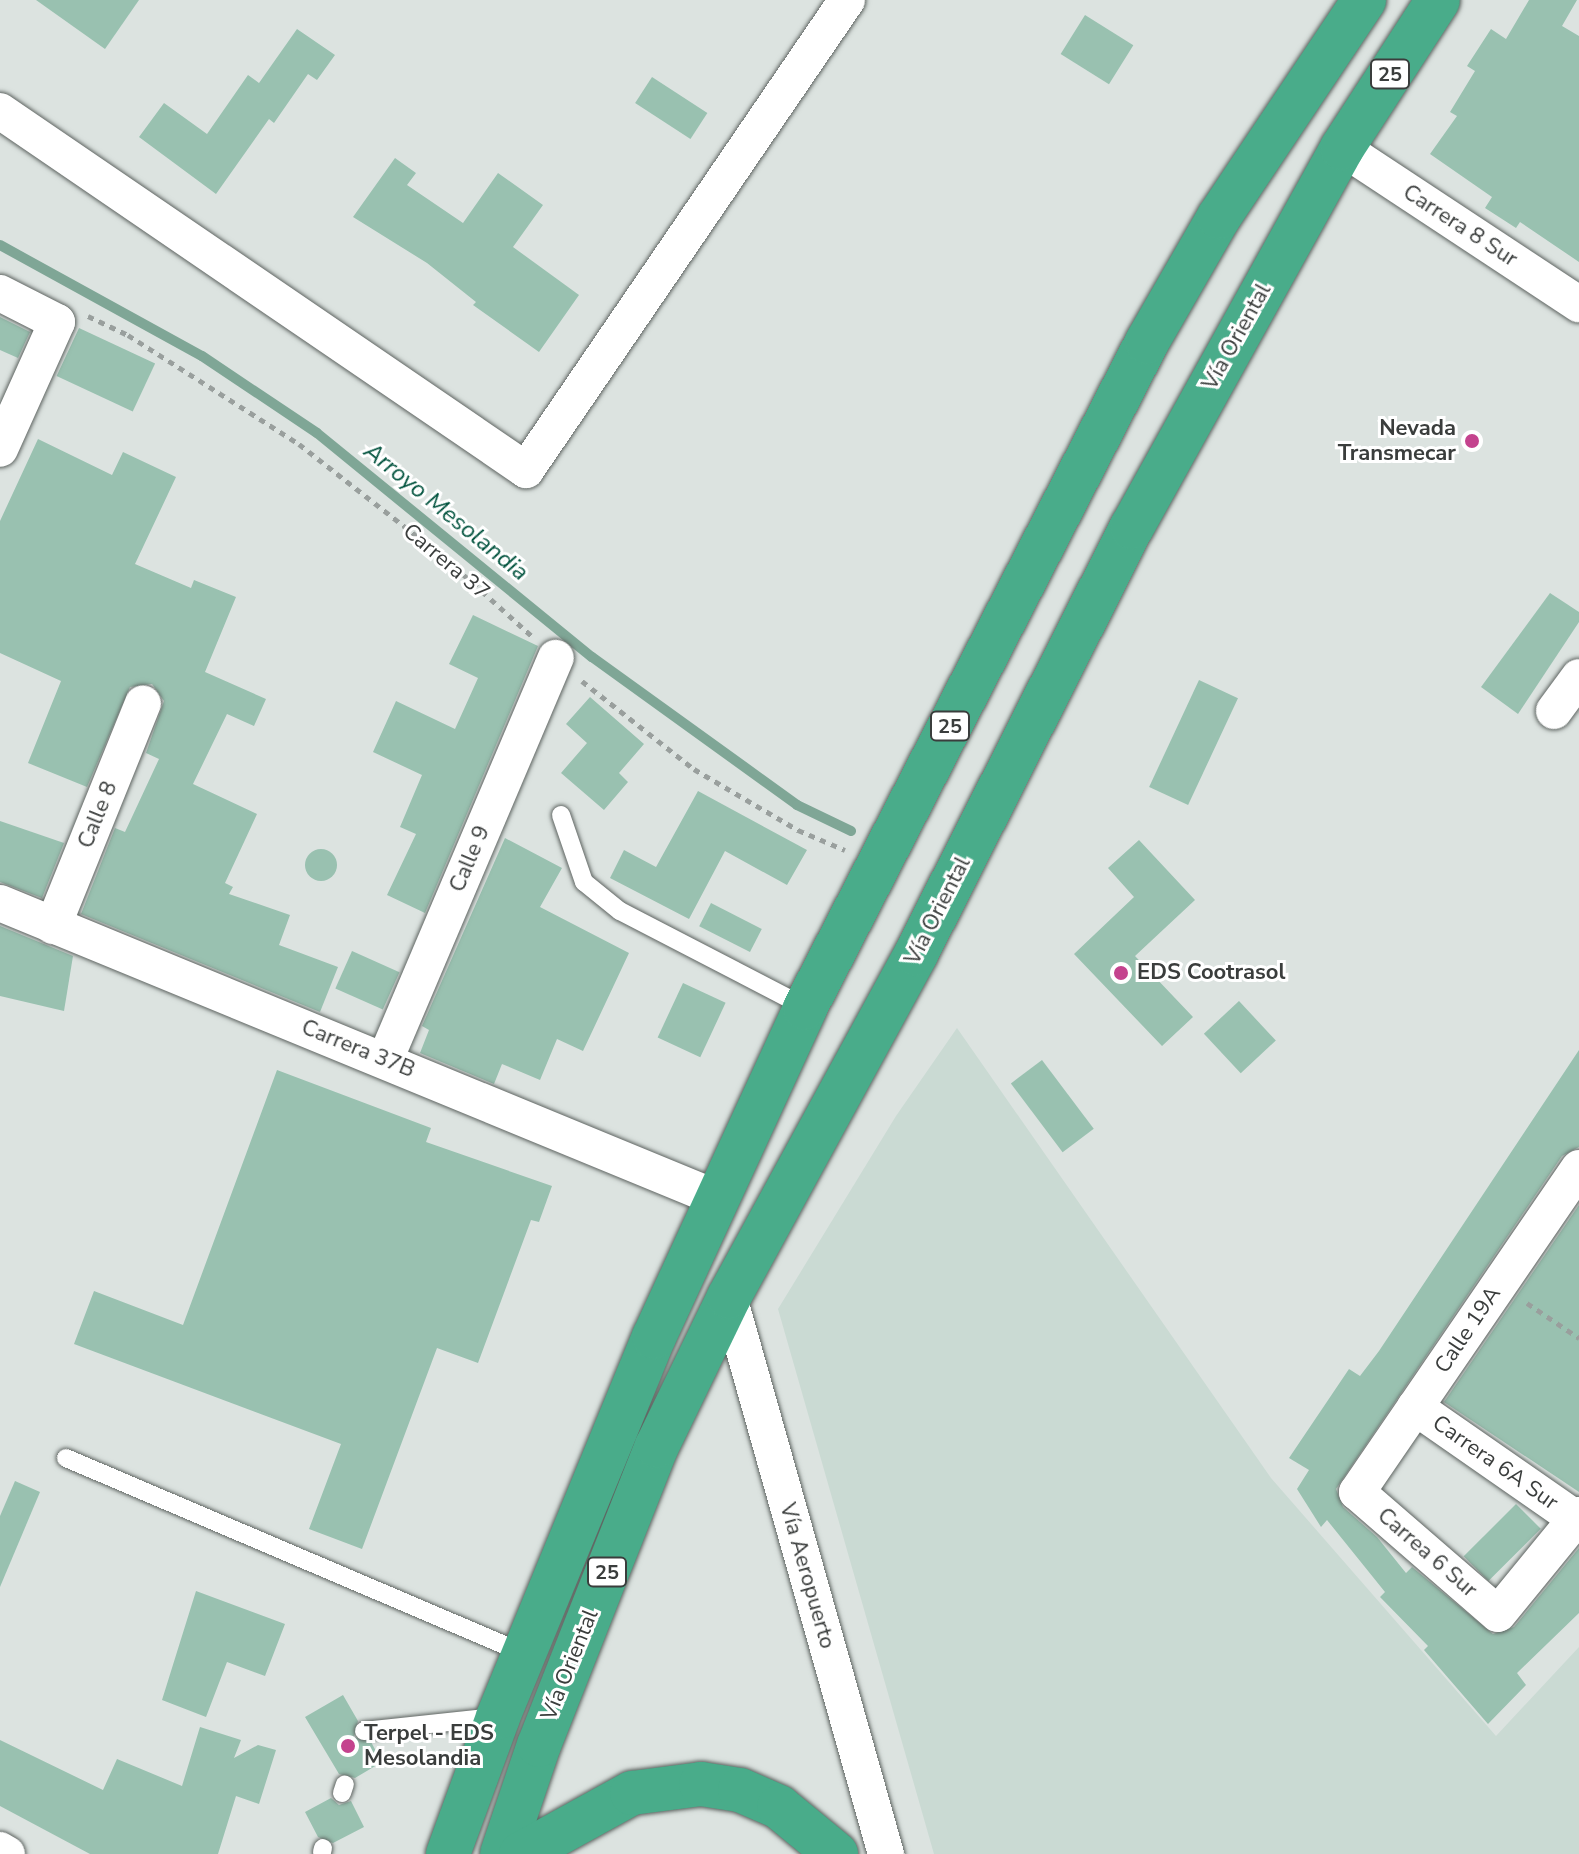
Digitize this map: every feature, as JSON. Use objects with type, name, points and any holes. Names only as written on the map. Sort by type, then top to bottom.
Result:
[{"type":"highway","name":"Vía Oriental","points":[[448,1854],[498,1717],[714,1197],[805,1008],[1147,342],[1219,217],[1364,0]]},
{"type":"highway","name":"Vía Oriental","points":[[502,1854],[539,1745],[657,1446],[729,1297],[916,954],[1132,527],[1342,148],[1438,0]]},
{"type":"highway","points":[[521,1854],[632,1793],[701,1784],[740,1790],[779,1807],[836,1854]]},
{"type":"street","points":[[0,111],[526,470],[847,0]]},
{"type":"street","name":"Carrera 8 Sur","points":[[1342,148],[1579,304]]},
{"type":"street","points":[[0,293],[57,322],[0,449]]},
{"type":"street","name":"Calle 9","points":[[385,1060],[556,658]]},
{"type":"street","points":[[1554,711],[1579,677]]},
{"type":"street","name":"Calle 8","points":[[53,926],[143,703]]},
{"type":"street","name":"Carrera 37B","points":[[0,903],[714,1197]]},
{"type":"street","name":"Calle 19A","points":[[1357,1492],[1579,1168]]},
{"type":"street","name":"Vía Aeropuerto","points":[[729,1297],[886,1854]]},
{"type":"street","name":"Carrera 6A Sur","points":[[1415,1407],[1577,1517]]},
{"type":"street","name":"Carrea 6 Sur","points":[[1357,1492],[1498,1614],[1577,1517]]},
{"type":"street","points":[[0,1850],[7,1854]]},
{"type":"lane","points":[[561,815],[584,882],[620,911],[805,1008]]},
{"type":"lane","points":[[66,1458],[525,1654]]},
{"type":"lane","points":[[364,1731],[498,1717]]},
{"type":"path","name":"Carrera 37","points":[[57,322],[83,314],[128,335],[299,444],[446,559],[556,658],[694,769],[798,830],[879,864]]},
{"type":"path","points":[[1499,1284],[1579,1338]]},
{"type":"shaded area","points":[[957,1028],[1271,1478],[1496,1736],[1579,1647],[1579,1854],[934,1854],[778,1309],[896,1116]]},
{"type":"building","points":[[36,0],[139,0],[105,49]]},
{"type":"building","points":[[1529,0],[1577,0],[1562,26],[1579,36],[1579,262],[1520,222],[1516,228],[1485,208],[1492,197],[1430,154],[1457,116],[1450,112],[1475,71],[1467,66],[1491,29],[1506,39]]},
{"type":"building","points":[[1085,15],[1133,45],[1109,84],[1061,54]]},
{"type":"building","points":[[297,29],[335,55],[317,80],[308,74],[274,123],[269,119],[216,194],[139,137],[164,103],[207,134],[248,75],[259,83]]},
{"type":"building","points":[[652,77],[707,113],[690,139],[635,103]]},
{"type":"building","points":[[395,158],[416,173],[407,185],[463,223],[498,173],[543,205],[513,247],[579,295],[539,352],[473,305],[476,302],[427,263],[353,217]]},
{"type":"building","points":[[0,317],[30,332],[18,358],[0,350]]},
{"type":"building","points":[[79,328],[155,363],[133,412],[57,376]]},
{"type":"building","points":[[38,439],[112,475],[123,452],[176,477],[135,564],[191,588],[194,580],[236,597],[205,672],[266,699],[254,726],[227,714],[193,784],[257,814],[225,883],[233,887],[229,894],[290,915],[279,945],[338,967],[320,1012],[81,914],[115,828],[125,832],[159,759],[146,753],[164,701],[152,684],[130,687],[87,787],[28,763],[61,681],[0,653],[0,521]]},
{"type":"building","points":[[1550,593],[1579,612],[1579,622],[1518,714],[1481,687]]},
{"type":"building","points":[[473,615],[538,646],[425,913],[387,895],[416,834],[400,827],[422,775],[373,752],[396,701],[455,729],[478,678],[449,664]]},
{"type":"building","points":[[1199,680],[1238,698],[1188,805],[1149,787]]},
{"type":"building","points":[[590,697],[644,744],[619,773],[628,782],[604,810],[561,773],[587,743],[566,724]]},
{"type":"building","points":[[698,791],[807,850],[787,885],[725,851],[689,919],[610,878],[624,850],[656,867]]},
{"type":"building","points":[[0,821],[64,843],[42,898],[0,882]]},
{"type":"building","points":[[505,838],[562,868],[540,907],[629,953],[583,1051],[557,1039],[540,1080],[502,1064],[494,1084],[420,1053],[429,1030],[422,1026]]},
{"type":"building","points":[[1139,840],[1195,900],[1135,956],[1193,1017],[1162,1046],[1074,954],[1134,897],[1108,868]]},
{"type":"building","points":[[321,849],[332,854],[337,865],[332,876],[321,881],[310,876],[305,865],[310,854]]},
{"type":"building","points":[[711,903],[762,929],[750,952],[699,926]]},
{"type":"building","points":[[0,926],[73,956],[64,1011],[0,996]]},
{"type":"building","points":[[352,951],[400,972],[383,1010],[335,988]]},
{"type":"building","points":[[683,983],[726,1003],[700,1057],[658,1037]]},
{"type":"building","points":[[1239,1001],[1276,1040],[1241,1073],[1204,1034]]},
{"type":"building","points":[[1579,1050],[1579,1147],[1562,1156],[1336,1489],[1343,1507],[1377,1537],[1406,1573],[1412,1567],[1493,1634],[1514,1627],[1579,1548],[1579,1613],[1517,1673],[1526,1685],[1488,1724],[1424,1650],[1428,1646],[1380,1597],[1385,1592],[1327,1520],[1321,1527],[1297,1489],[1309,1470],[1289,1458],[1349,1369],[1360,1376],[1379,1351]]},
{"type":"building","points":[[1042,1060],[1094,1129],[1063,1152],[1011,1083]]},
{"type":"building","points":[[277,1070],[431,1128],[426,1142],[552,1186],[539,1222],[531,1220],[478,1363],[437,1348],[362,1549],[309,1529],[341,1444],[74,1344],[94,1291],[183,1325]]},
{"type":"building","points":[[1579,1205],[1579,1492],[1444,1402]]},
{"type":"building","points":[[15,1481],[40,1492],[0,1587],[0,1516]]},
{"type":"building","points":[[1516,1504],[1541,1529],[1488,1581],[1464,1556]]},
{"type":"building","points":[[196,1591],[285,1624],[265,1676],[227,1662],[206,1717],[162,1700]]},
{"type":"building","name":"Terpel - EDS Mesolandia","points":[[343,1695],[358,1721],[354,1737],[371,1742],[382,1762],[355,1778],[339,1774],[305,1717]]},
{"type":"building","points":[[200,1727],[241,1740],[234,1758],[258,1745],[276,1750],[259,1804],[236,1796],[218,1854],[90,1854],[0,1806],[0,1740],[103,1790],[117,1759],[182,1786]]},
{"type":"building","name":"Terpel - EDS Mesolandia","points":[[331,1798],[339,1805],[351,1801],[364,1827],[333,1843],[318,1837],[305,1812]]},
{"type":"waterway","name":"Arroyo Mesolandia","points":[[0,245],[202,356],[317,433],[592,657],[797,805],[851,831]]},
{"type":"place","name":"Nevada Transmecar","points":[[1472,441]]},
{"type":"place","name":"EDS Cootrasol","points":[[1121,973]]},
{"type":"place","name":"Terpel - EDS Mesolandia","points":[[348,1746]]}]
